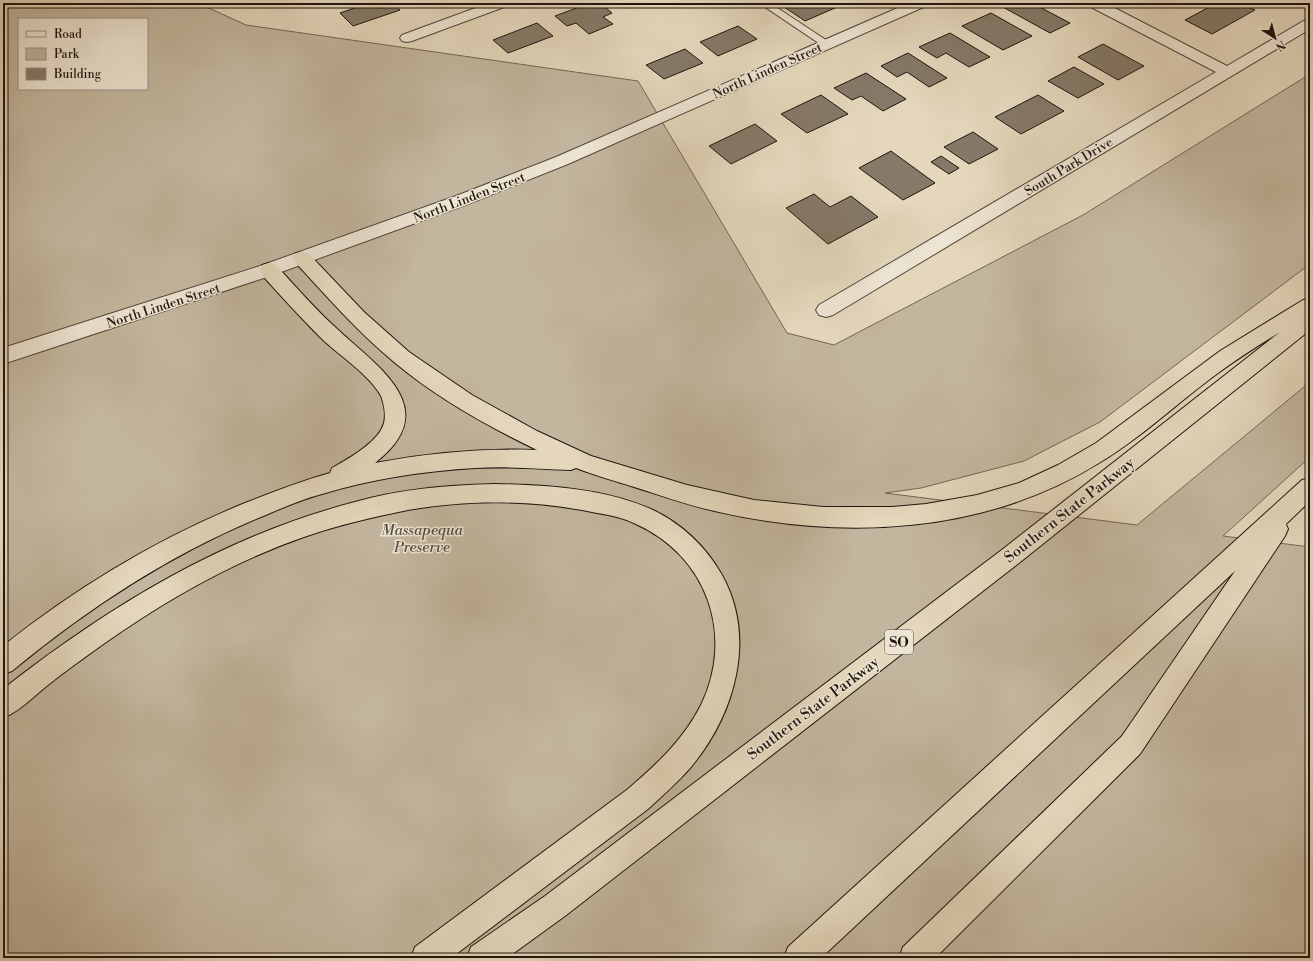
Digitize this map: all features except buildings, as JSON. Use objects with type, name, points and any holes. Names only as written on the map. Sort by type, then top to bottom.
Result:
[{"type":"highway","points":[[302,258],[357,317],[384,343],[452,394],[492,418],[582,461],[687,494],[739,506],[789,513],[841,517],[896,518],[941,512],[984,503],[1025,490],[1063,473],[1096,454],[1126,434],[1226,356],[1310,305]]},
{"type":"highway","points":[[269,270],[327,332],[383,384],[390,394],[394,408],[394,424],[386,438],[360,463],[329,482]]},
{"type":"highway","name":"Southern State Parkway","points":[[482,958],[554,906],[1011,556],[1310,319]]},
{"type":"highway","points":[[3,662],[30,639],[87,598],[144,562],[196,535],[240,515],[329,482],[388,470],[478,459],[582,461]]},
{"type":"highway","points":[[799,958],[1304,492]]},
{"type":"highway","points":[[914,958],[1131,746],[1304,492]]},
{"type":"highway","points":[[3,705],[73,651],[128,614],[180,583],[273,538],[363,509],[410,500],[451,495],[531,494],[571,498],[605,505],[637,513],[662,526],[686,544],[702,562],[716,585],[726,614],[727,641],[725,674],[713,708],[694,739],[670,770],[638,799],[426,958]]},
{"type":"street","points":[[406,38],[502,3]]},
{"type":"street","name":"North Linden Street","points":[[3,356],[116,321],[269,270],[402,223],[528,174],[921,3]]},
{"type":"street","points":[[1094,3],[1227,72]]},
{"type":"street","name":"South Park Drive","points":[[826,310],[1310,23]]},
{"type":"lane","points":[[764,3],[827,44]]},
{"type":"green space","name":"Massapequa Preserve","points":[[3,3],[198,3],[246,25],[638,81],[787,333],[834,345],[1083,215],[1310,74],[1310,264],[1100,422],[1024,461],[921,488],[885,493],[1137,525],[1310,382],[1310,457],[1223,536],[1310,547],[1310,958],[3,958]]}]
